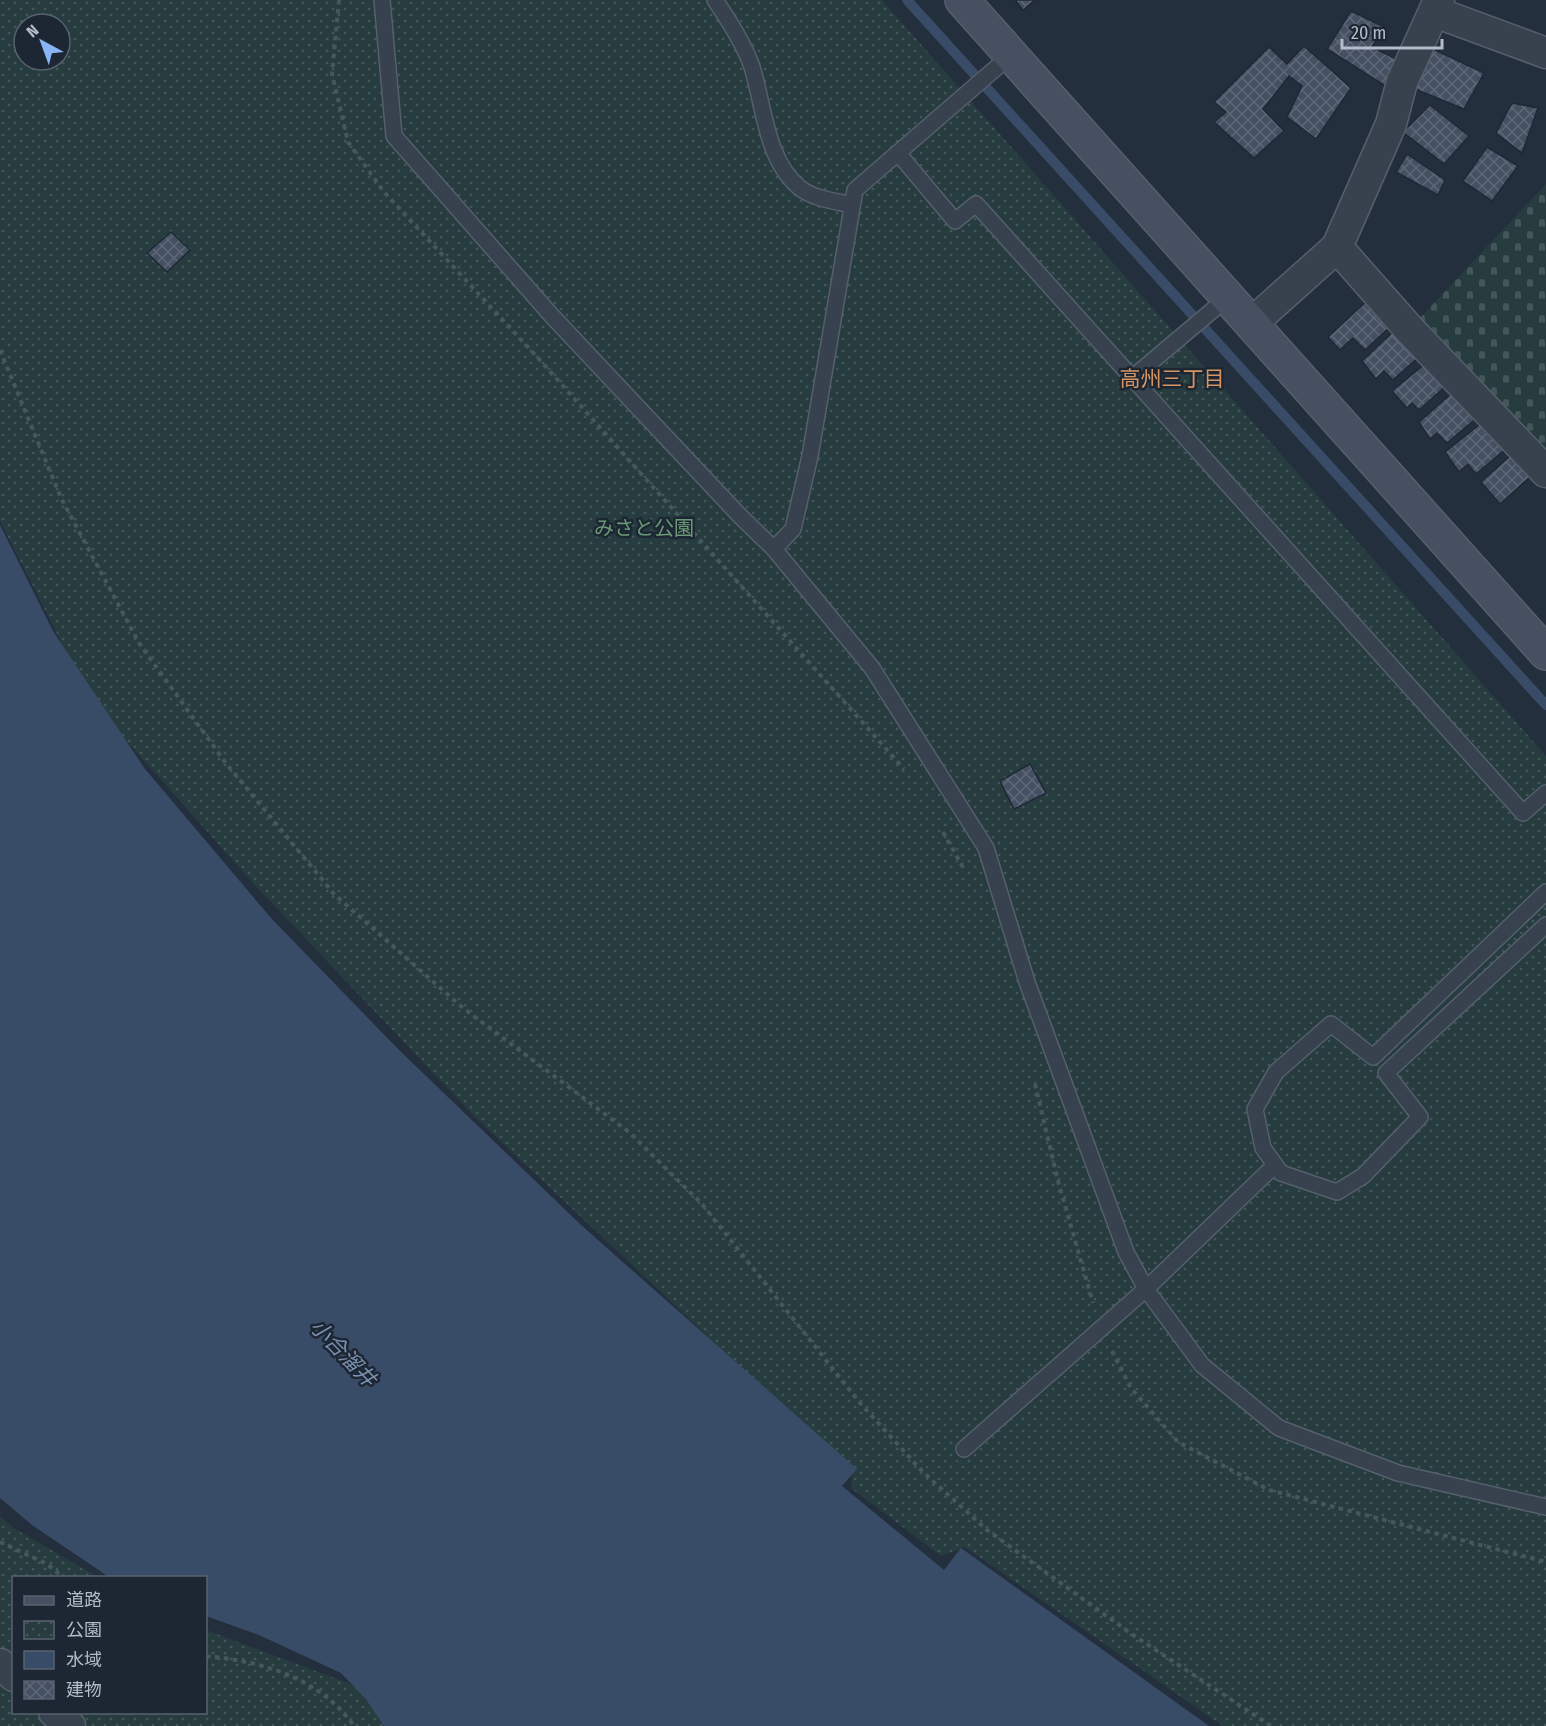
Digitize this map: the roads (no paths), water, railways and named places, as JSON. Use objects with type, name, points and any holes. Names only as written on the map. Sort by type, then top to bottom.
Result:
[{"type":"street","points":[[962,0],[1546,653]]},
{"type":"street","points":[[1251,324],[1337,248],[1391,124],[1402,82],[1437,6],[1546,53]]},
{"type":"street","points":[[1337,248],[1410,330],[1546,472]]},
{"type":"street","points":[[0,1664],[12,1674]]},
{"type":"street","points":[[55,1714],[70,1726]]},
{"type":"lane","points":[[382,0],[394,136],[552,316],[740,516],[774,549],[872,669],[986,848],[1027,982],[1125,1252],[1146,1289],[1202,1365],[1279,1428],[1398,1473],[1546,1507]]},
{"type":"lane","points":[[714,0],[735,30],[750,63],[771,142],[781,165],[800,188],[821,198],[852,205]]},
{"type":"lane","points":[[774,549],[793,529],[810,456],[855,190],[1011,55]]},
{"type":"lane","points":[[898,153],[955,221],[976,204],[1523,813],[1546,793]]},
{"type":"lane","points":[[1131,379],[1227,298]]},
{"type":"lane","points":[[1546,892],[1373,1057],[1330,1024],[1276,1072],[1255,1109],[1263,1148],[1281,1173],[1337,1192],[1363,1176],[1420,1117],[1386,1072],[1546,925]]},
{"type":"lane","points":[[964,1449],[1100,1327],[1146,1289],[1275,1165]]},
{"type":"water","name":"小合溜井","points":[[0,525],[53,631],[145,769],[271,918],[398,1049],[581,1225],[857,1469],[842,1486],[944,1570],[961,1548],[1209,1726],[384,1726],[365,1698],[341,1673],[259,1635],[207,1616],[207,1576],[108,1576],[32,1525],[0,1498]]},
{"type":"waterway","points":[[907,0],[1546,705]]},
{"type":"district","name":"高州三丁目","points":[[1172,379]]},
{"type":"park label","name":"みさと公園","points":[[644,528]]}]
